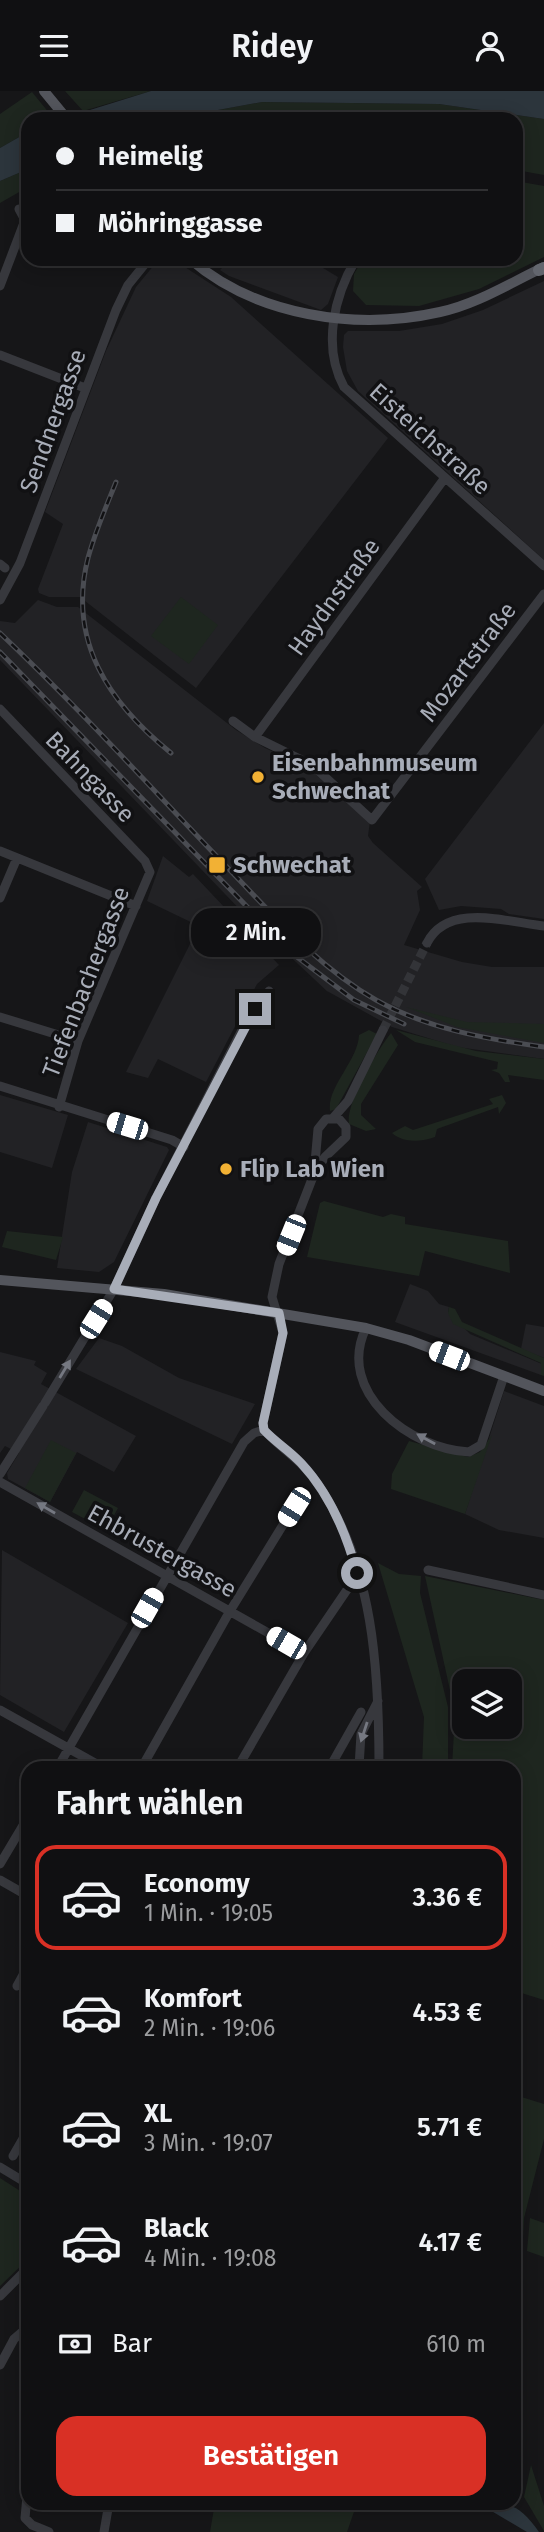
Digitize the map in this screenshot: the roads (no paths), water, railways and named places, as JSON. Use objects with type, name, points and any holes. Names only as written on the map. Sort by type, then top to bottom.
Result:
[{"type":"main road","points":[[44,91],[61,112]]},
{"type":"main road","points":[[200,266],[227,286],[258,299],[309,314],[335,318],[394,319],[441,312],[542,268]]},
{"type":"main road","points":[[0,1280],[114,1289],[366,1328],[544,1391]]},
{"type":"street","points":[[19,209],[21,213]]},
{"type":"street","points":[[0,286],[21,231]]},
{"type":"street","name":"Sendnergasse","points":[[0,600],[20,563],[85,388],[128,285],[143,266]]},
{"type":"street","name":"Eisteichstraße","points":[[352,266],[343,281],[335,318],[334,357],[344,387],[544,566]]},
{"type":"street","points":[[0,355],[85,388]]},
{"type":"street","name":"Haydnstraße","points":[[255,737],[444,479]]},
{"type":"street","name":"Mozartstraße","points":[[255,737],[312,765],[372,820],[544,594]]},
{"type":"street","name":"Bahngasse","points":[[0,709],[145,861],[150,872]]},
{"type":"street","points":[[233,721],[255,737]]},
{"type":"street","points":[[0,851],[136,906]]},
{"type":"street","points":[[0,898],[17,858]]},
{"type":"street","name":"Tiefenbachergasse","points":[[59,1107],[78,1041],[150,872]]},
{"type":"street","points":[[427,943],[436,929],[452,919],[467,918],[544,926]]},
{"type":"street","points":[[0,1474],[114,1289],[156,1198],[241,1032],[269,991]]},
{"type":"street","points":[[0,1017],[78,1041]]},
{"type":"street","points":[[314,1174],[346,1137],[343,1123],[348,1101],[383,1030]]},
{"type":"street","points":[[0,1086],[59,1107],[172,1140],[184,1147]]},
{"type":"street","points":[[348,1101],[333,1118],[321,1123],[314,1174],[279,1263],[272,1297],[283,1333],[263,1423],[264,1430],[285,1447],[317,1482],[345,1532],[368,1614],[379,1699],[379,1761]]},
{"type":"street","points":[[333,1118],[343,1123]]},
{"type":"street","points":[[318,1138],[325,1146],[335,1147]]},
{"type":"street","points":[[366,1328],[357,1349],[359,1367],[369,1396],[383,1414],[438,1446],[469,1452],[481,1445],[504,1376]]},
{"type":"street","points":[[62,1761],[244,1442],[254,1433],[264,1430]]},
{"type":"street","name":"Ehbrustergasse","points":[[0,1482],[304,1653]]},
{"type":"street","points":[[145,1761],[230,1611],[294,1507]]},
{"type":"street","points":[[428,1570],[544,1595]]},
{"type":"street","points":[[241,1761],[304,1653],[353,1581]]},
{"type":"street","points":[[359,1761],[361,1734],[379,1699]]},
{"type":"street","points":[[0,1710],[91,1761]]},
{"type":"street","points":[[333,1761],[361,1712]]},
{"type":"street","points":[[0,1864],[21,1829]]},
{"type":"street","points":[[0,1880],[21,1892]]},
{"type":"street","points":[[17,1986],[21,1979]]},
{"type":"street","points":[[13,2156],[21,2142]]},
{"type":"street","points":[[0,2167],[21,2180]]},
{"type":"street","points":[[0,2295],[21,2275]]},
{"type":"street","points":[[0,2365],[14,2339],[21,2333]]},
{"type":"street","points":[[24,2510],[26,2521],[49,2532]]},
{"type":"street","points":[[104,2532],[108,2510]]},
{"type":"tunnel","points":[[383,1030],[427,943]]},
{"type":"railway","points":[[116,482],[88,558],[83,588],[83,616],[98,668],[112,691],[129,713],[171,753]]},
{"type":"railway","points":[[0,633],[86,719],[278,921],[335,972],[376,1000],[437,1026],[544,1047]]},
{"type":"railway","points":[[0,652],[293,954],[354,1000],[404,1024]]},
{"type":"place","name":"Eisenbahnmuseum Schwechat","points":[[258,777]]},
{"type":"place","name":"Schwechat","points":[[217,865]]},
{"type":"place","name":"Flip Lab Wien","points":[[226,1169]]}]
